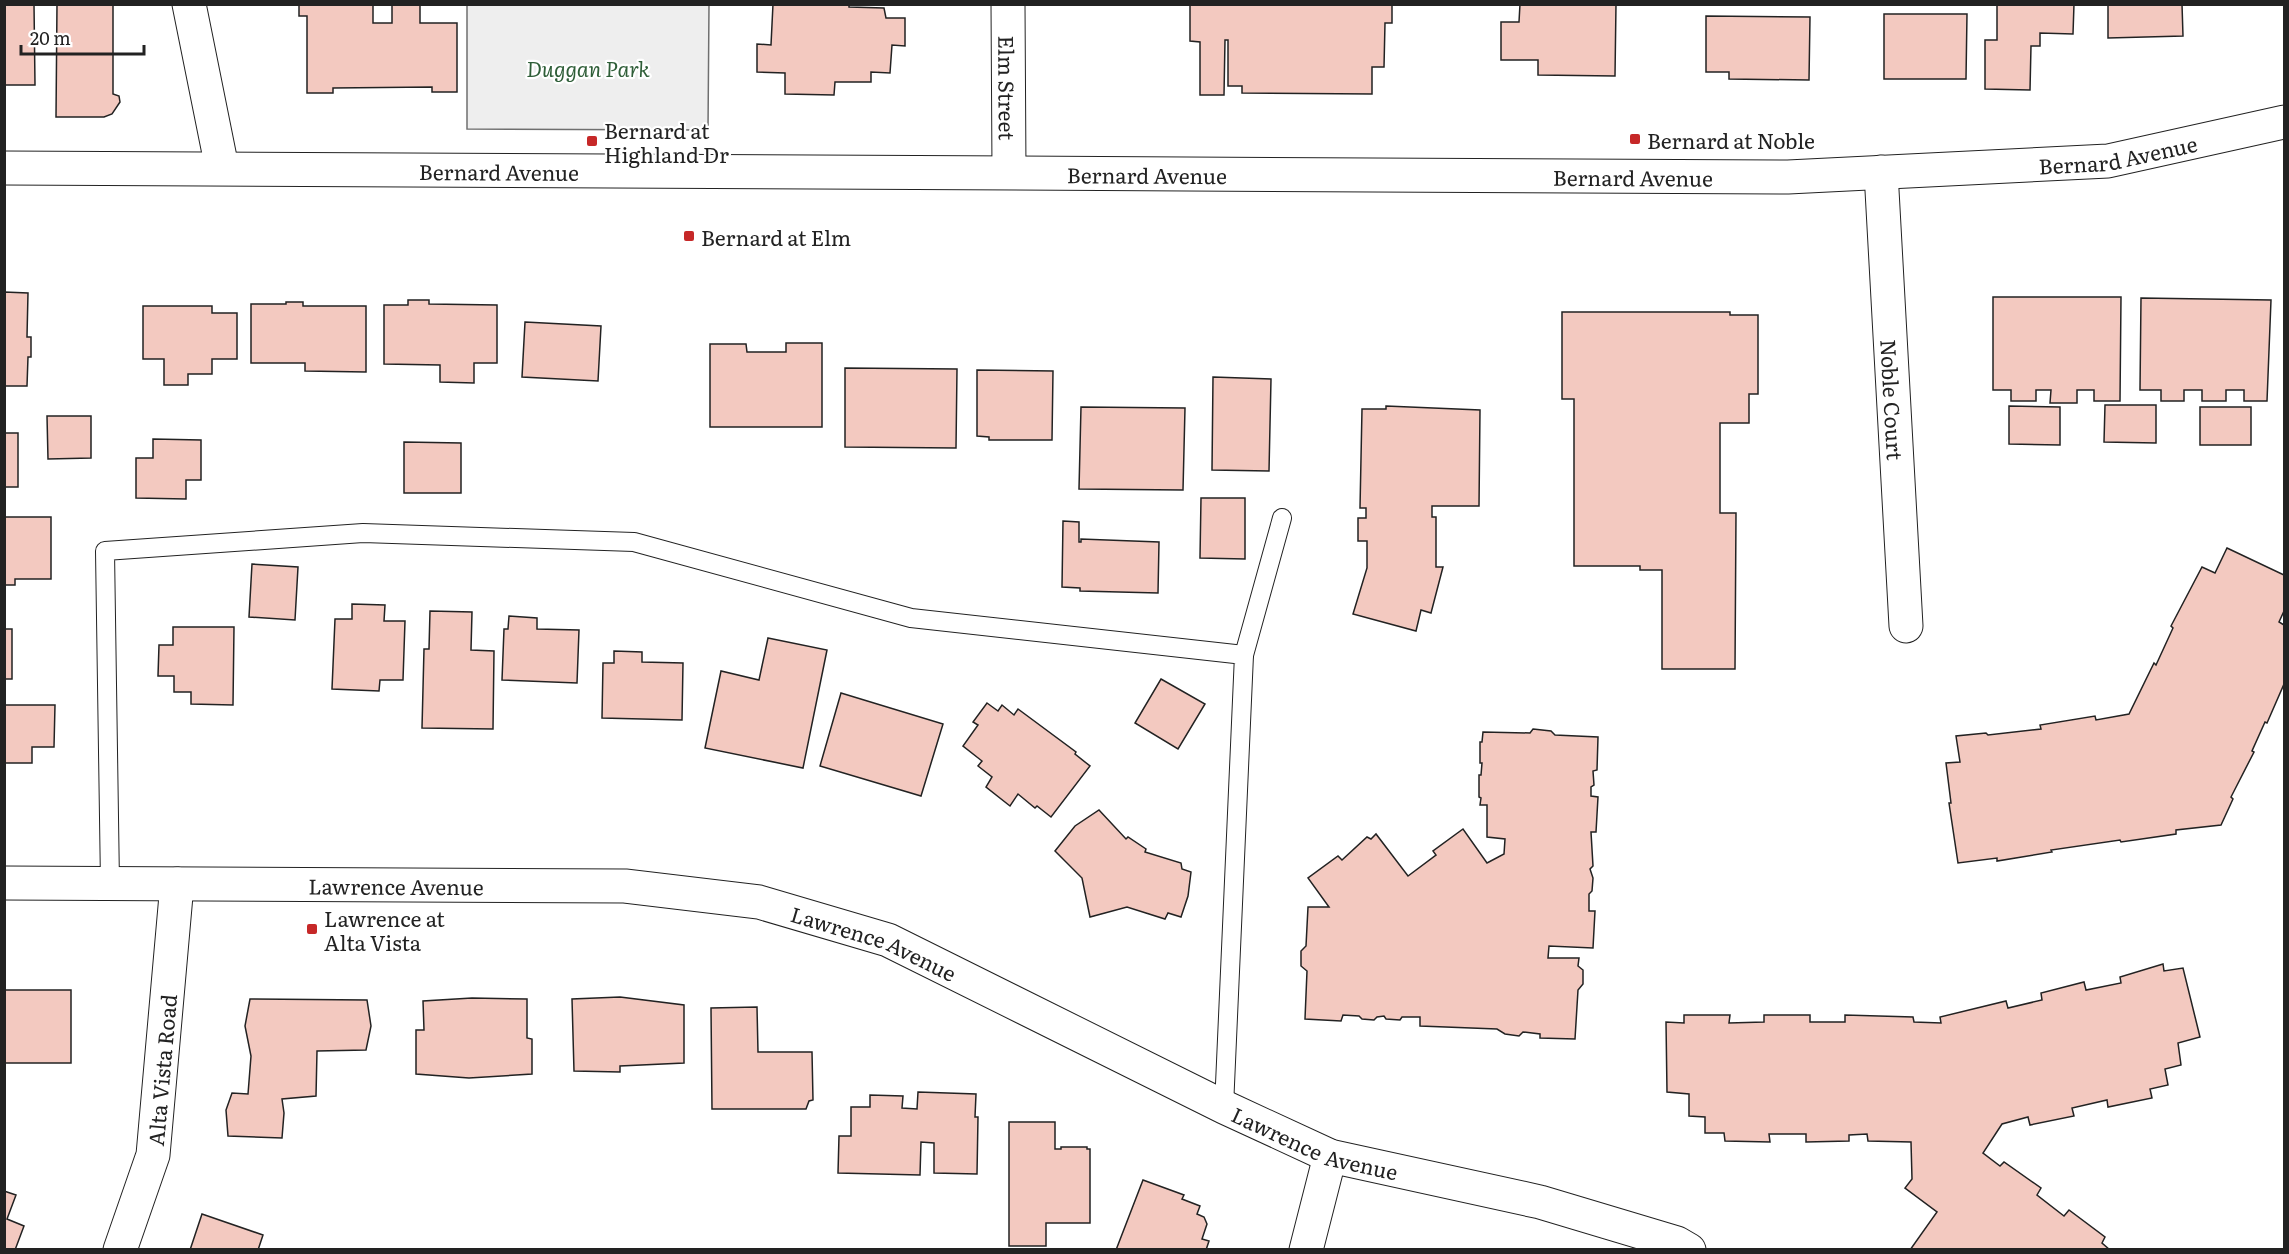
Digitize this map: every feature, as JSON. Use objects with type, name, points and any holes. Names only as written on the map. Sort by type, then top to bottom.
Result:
[{"type":"street","points":[[189,4],[222,168]]},
{"type":"street","name":"Elm Street","points":[[1008,4],[1009,172]]},
{"type":"street","name":"Bernard Avenue","points":[[4,168],[1776,177],[2108,161],[2284,122]]},
{"type":"street","name":"Noble Court","points":[[1881,172],[1906,626]]},
{"type":"street","name":"Lawrence Avenue","points":[[4,883],[625,886],[759,902],[888,940],[1224,1107],[1330,1156],[1540,1202],[1677,1244],[1689,1250]]},
{"type":"street","name":"Alta Vista Road","points":[[120,1250],[153,1155],[177,884]]},
{"type":"street","points":[[1306,1250],[1330,1156]]},
{"type":"lane","points":[[1224,1107],[1244,655],[1282,518]]},
{"type":"lane","points":[[110,884],[105,551],[363,533],[634,542],[910,618],[1244,655]]},
{"type":"green space","name":"Duggan Park","points":[[467,5],[709,5],[708,130],[467,129]]},
{"type":"building","points":[[4,4],[34,4],[35,85],[4,85]]},
{"type":"building","points":[[57,4],[113,4],[113,94],[119,96],[120,102],[112,114],[104,117],[56,117]]},
{"type":"building","points":[[299,4],[373,4],[373,23],[392,23],[392,4],[420,4],[420,23],[457,23],[457,92],[432,92],[432,87],[333,88],[333,93],[307,93],[307,16],[299,16]]},
{"type":"building","points":[[773,4],[849,4],[849,7],[884,8],[886,18],[905,18],[905,46],[892,45],[890,73],[871,72],[871,82],[835,82],[834,95],[785,94],[785,73],[757,72],[757,44],[771,45]]},
{"type":"building","points":[[1190,4],[1392,4],[1392,23],[1385,23],[1384,67],[1372,67],[1372,94],[1242,93],[1242,86],[1228,86],[1228,40],[1225,40],[1224,95],[1200,95],[1200,42],[1190,41]]},
{"type":"building","points":[[1520,4],[1616,4],[1615,76],[1538,75],[1538,60],[1501,60],[1501,22],[1519,22]]},
{"type":"building","points":[[1997,4],[2074,4],[2073,34],[2040,33],[2040,46],[2031,46],[2030,90],[1985,89],[1985,40],[1997,40]]},
{"type":"building","points":[[2108,4],[2182,4],[2183,36],[2108,38]]},
{"type":"building","points":[[1884,14],[1967,14],[1966,79],[1884,79]]},
{"type":"building","points":[[1706,16],[1810,17],[1809,80],[1729,79],[1729,72],[1706,72]]},
{"type":"building","points":[[4,292],[28,293],[27,337],[31,337],[31,357],[28,357],[27,386],[4,386]]},
{"type":"building","points":[[1993,297],[2121,297],[2120,401],[2094,401],[2094,390],[2077,390],[2077,403],[2050,403],[2051,390],[2036,390],[2036,401],[2011,401],[2011,390],[1993,390]]},
{"type":"building","points":[[2141,298],[2271,300],[2267,401],[2244,401],[2244,390],[2226,390],[2226,401],[2202,401],[2202,390],[2184,390],[2184,401],[2161,401],[2161,390],[2140,390]]},
{"type":"building","points":[[408,300],[429,300],[429,304],[497,305],[497,363],[474,363],[474,383],[440,382],[440,365],[384,364],[384,305],[408,305]]},
{"type":"building","points":[[286,302],[303,302],[303,306],[366,306],[366,372],[305,371],[305,363],[251,363],[251,304],[286,304]]},
{"type":"building","points":[[143,306],[212,306],[212,313],[237,313],[237,359],[212,359],[212,374],[188,374],[188,385],[164,385],[164,359],[143,359]]},
{"type":"building","points":[[1562,312],[1730,312],[1730,315],[1758,315],[1758,394],[1749,394],[1749,423],[1720,423],[1720,513],[1736,513],[1735,669],[1662,669],[1662,570],[1640,570],[1640,566],[1574,566],[1574,399],[1562,399]]},
{"type":"building","points":[[525,322],[601,326],[598,381],[522,377]]},
{"type":"building","points":[[786,343],[822,343],[822,427],[710,427],[710,344],[746,344],[747,352],[786,352]]},
{"type":"building","points":[[845,368],[957,369],[956,448],[845,447]]},
{"type":"building","points":[[977,370],[1053,371],[1052,440],[989,440],[989,437],[977,436]]},
{"type":"building","points":[[1213,377],[1271,379],[1269,471],[1212,470]]},
{"type":"building","points":[[2105,405],[2156,405],[2156,443],[2104,442]]},
{"type":"building","points":[[1386,406],[1480,410],[1479,506],[1432,506],[1432,517],[1436,517],[1436,567],[1443,567],[1431,613],[1421,610],[1416,631],[1353,614],[1367,568],[1367,541],[1358,541],[1358,518],[1366,518],[1366,508],[1360,508],[1362,409],[1386,409]]},
{"type":"building","points":[[2009,406],[2060,407],[2060,445],[2009,444]]},
{"type":"building","points":[[1081,407],[1185,408],[1183,490],[1079,489]]},
{"type":"building","points":[[2200,407],[2251,407],[2251,445],[2200,445]]},
{"type":"building","points":[[47,416],[91,416],[91,458],[48,459]]},
{"type":"building","points":[[4,433],[18,433],[18,487],[4,487]]},
{"type":"building","points":[[153,439],[201,440],[201,480],[186,480],[186,499],[136,498],[136,458],[153,458]]},
{"type":"building","points":[[404,442],[461,443],[461,493],[404,493]]},
{"type":"building","points":[[1201,498],[1245,498],[1245,559],[1200,558]]},
{"type":"building","points":[[4,517],[51,517],[51,579],[15,579],[15,585],[4,585]]},
{"type":"building","points":[[1063,521],[1079,522],[1079,542],[1081,539],[1159,542],[1158,593],[1080,591],[1080,588],[1062,587]]},
{"type":"building","points":[[2227,548],[2284,575],[2284,611],[2279,622],[2284,625],[2284,684],[2231,797],[2233,799],[2221,825],[2176,830],[2176,834],[2051,850],[2052,852],[1997,861],[1997,858],[1958,863],[1946,763],[1960,762],[1956,736],[2041,729],[2040,725],[2095,716],[2096,720],[2129,714],[2154,663],[2156,665],[2173,628],[2171,626],[2202,567],[2215,573]]},
{"type":"building","points":[[252,564],[298,567],[295,620],[249,617]]},
{"type":"building","points":[[352,604],[385,605],[384,621],[405,621],[403,680],[380,680],[379,691],[332,689],[335,619],[352,619]]},
{"type":"building","points":[[430,611],[472,612],[471,650],[494,651],[493,729],[422,728],[424,649],[429,649]]},
{"type":"building","points":[[509,616],[537,618],[537,629],[579,630],[577,683],[502,680],[504,629],[508,629]]},
{"type":"building","points":[[173,627],[234,627],[233,705],[191,704],[191,692],[174,692],[174,676],[158,676],[159,645],[173,645]]},
{"type":"building","points":[[4,629],[12,629],[12,679],[4,679]]},
{"type":"building","points":[[768,638],[827,650],[803,768],[705,748],[721,671],[759,680]]},
{"type":"building","points":[[614,651],[642,652],[642,662],[683,663],[682,720],[602,718],[603,663],[614,663]]},
{"type":"building","points":[[1161,679],[1205,704],[1178,749],[1135,723]]},
{"type":"building","points":[[841,693],[943,724],[921,796],[820,766]]},
{"type":"building","points":[[987,703],[998,711],[1002,705],[1014,715],[1018,709],[1076,752],[1075,754],[1090,766],[1051,817],[1018,794],[1010,806],[986,787],[992,777],[978,766],[982,761],[963,746],[978,725],[973,722]]},
{"type":"building","points":[[4,705],[55,705],[54,747],[32,747],[32,763],[4,763]]},
{"type":"building","points":[[1533,729],[1551,731],[1555,735],[1598,737],[1597,770],[1593,771],[1594,785],[1591,787],[1591,796],[1598,797],[1596,832],[1591,832],[1593,866],[1590,869],[1593,878],[1592,891],[1589,894],[1589,911],[1595,911],[1593,948],[1549,946],[1548,958],[1579,958],[1578,966],[1583,970],[1583,984],[1578,990],[1575,1039],[1540,1038],[1540,1034],[1523,1032],[1519,1036],[1505,1034],[1497,1029],[1420,1026],[1420,1017],[1402,1017],[1400,1020],[1386,1019],[1384,1016],[1374,1020],[1343,1015],[1341,1021],[1305,1019],[1307,971],[1301,966],[1301,951],[1306,946],[1308,907],[1329,907],[1308,878],[1338,856],[1342,860],[1367,837],[1371,839],[1376,834],[1408,876],[1436,855],[1433,851],[1463,829],[1487,863],[1504,854],[1505,839],[1487,837],[1487,805],[1480,805],[1479,775],[1481,775],[1482,763],[1480,763],[1480,742],[1482,742],[1483,732],[1530,733]]},
{"type":"building","points":[[1099,810],[1126,839],[1128,837],[1146,849],[1145,852],[1181,863],[1182,869],[1191,872],[1188,896],[1181,917],[1168,913],[1165,919],[1127,907],[1090,917],[1082,878],[1055,851],[1075,826]]},
{"type":"building","points":[[2163,964],[2164,971],[2183,968],[2200,1037],[2178,1043],[2181,1065],[2165,1069],[2168,1085],[2150,1089],[2152,1098],[2108,1107],[2107,1100],[2072,1108],[2074,1116],[2030,1125],[2028,1117],[2002,1124],[1983,1153],[2000,1166],[2004,1162],[2041,1188],[2037,1195],[2064,1216],[2069,1210],[2105,1237],[2102,1243],[2110,1250],[1910,1250],[1937,1212],[1905,1188],[1912,1179],[1911,1142],[1868,1141],[1867,1134],[1849,1135],[1849,1141],[1806,1142],[1806,1134],[1769,1134],[1770,1142],[1725,1141],[1724,1133],[1705,1133],[1705,1117],[1689,1116],[1689,1094],[1667,1092],[1666,1022],[1684,1023],[1684,1015],[1730,1015],[1729,1023],[1764,1022],[1764,1015],[1810,1015],[1810,1022],[1845,1022],[1845,1015],[1913,1017],[1914,1022],[1941,1023],[1940,1017],[2006,1001],[2008,1008],[2042,1000],[2041,993],[2084,982],[2086,990],[2121,983],[2120,977]]},
{"type":"building","points":[[4,990],[71,990],[71,1063],[4,1063]]},
{"type":"building","points":[[620,997],[684,1005],[684,1063],[620,1066],[620,1072],[574,1071],[572,999]]},
{"type":"building","points":[[472,998],[527,999],[527,1038],[532,1039],[532,1074],[469,1078],[416,1074],[416,1030],[424,1030],[423,1001]]},
{"type":"building","points":[[250,999],[367,1000],[371,1026],[366,1050],[317,1051],[316,1096],[282,1099],[284,1113],[282,1138],[228,1136],[226,1110],[232,1093],[248,1094],[251,1056],[245,1026]]},
{"type":"building","points":[[757,1007],[758,1052],[812,1052],[813,1100],[809,1101],[806,1109],[712,1109],[711,1008]]},
{"type":"building","points":[[918,1092],[976,1094],[977,1174],[934,1173],[934,1143],[921,1142],[920,1175],[838,1173],[839,1136],[851,1136],[851,1107],[870,1107],[870,1095],[903,1096],[902,1108],[917,1109]]},
{"type":"building","points":[[1009,1122],[1055,1122],[1055,1149],[1087,1147],[1090,1149],[1090,1223],[1046,1223],[1046,1246],[1009,1246]]},
{"type":"building","points":[[1143,1180],[1184,1195],[1182,1199],[1200,1206],[1197,1214],[1204,1217],[1207,1224],[1202,1239],[1209,1241],[1206,1250],[1116,1250]]},
{"type":"building","points":[[4,1191],[16,1195],[7,1219],[24,1226],[15,1250],[4,1250]]},
{"type":"building","points":[[202,1214],[263,1235],[258,1250],[190,1250]]},
{"type":"place","name":"Bernard at Noble","points":[[1635,139]]},
{"type":"place","name":"Bernard at Highland Dr","points":[[592,141]]},
{"type":"place","name":"Bernard at Elm","points":[[689,236]]},
{"type":"place","name":"Lawrence at Alta Vista","points":[[312,929]]}]
